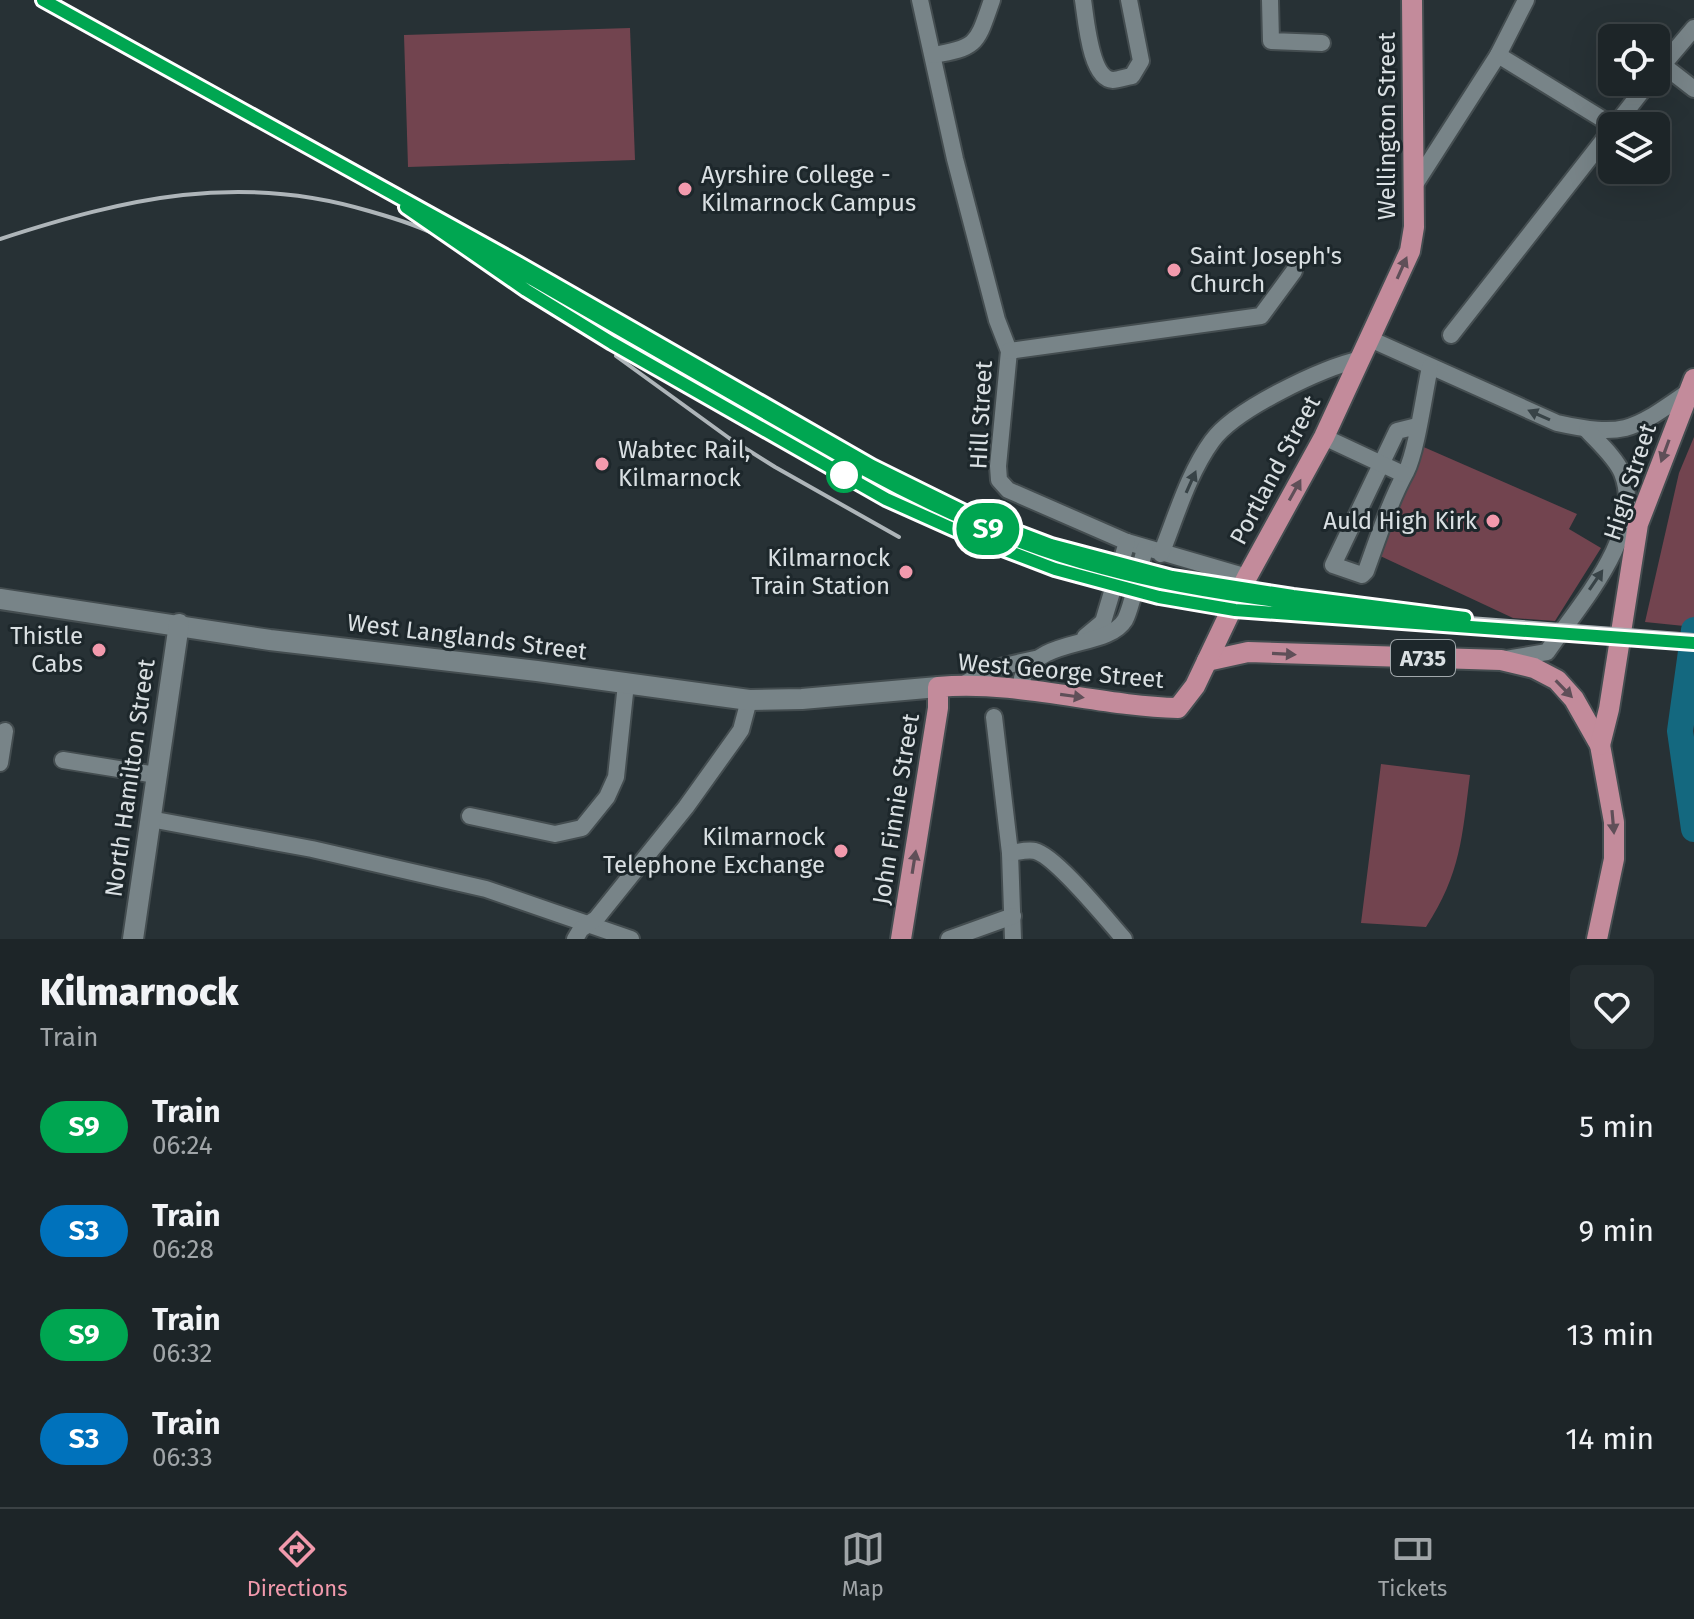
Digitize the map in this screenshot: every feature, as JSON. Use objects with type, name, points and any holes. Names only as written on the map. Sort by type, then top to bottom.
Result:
[{"type":"main road","name":"Wellington Street","points":[[1370,339],[1410,251],[1414,227],[1412,0]]},
{"type":"main road","name":"Portland Street","points":[[1178,708],[1195,686],[1247,577],[1324,437],[1370,339]]},
{"type":"main road","name":"High Street","points":[[1600,745],[1609,709],[1638,524],[1691,385]]},
{"type":"main road","name":"A735","points":[[1207,661],[1248,652],[1501,660],[1534,668],[1557,680],[1574,699],[1600,745],[1614,822],[1614,859],[1597,939]]},
{"type":"main road","name":"West George Street","points":[[938,687],[962,685],[1025,690],[1178,708]]},
{"type":"main road","name":"John Finnie Street","points":[[902,939],[938,708],[938,687]]},
{"type":"street","name":"Hill Street","points":[[920,0],[955,159],[997,320],[1009,351],[999,480],[1008,490],[1127,542],[1247,577]]},
{"type":"street","points":[[933,55],[972,45],[992,0]]},
{"type":"street","points":[[1083,0],[1095,66],[1102,76],[1112,80],[1132,76],[1141,61],[1129,0]]},
{"type":"street","points":[[1270,0],[1271,41],[1322,43]]},
{"type":"street","points":[[1414,186],[1498,55],[1526,0]]},
{"type":"street","points":[[1670,56],[1694,28]]},
{"type":"street","points":[[1498,55],[1598,116]]},
{"type":"street","points":[[1670,75],[1694,89]]},
{"type":"street","points":[[1623,112],[1637,96]]},
{"type":"street","points":[[1451,335],[1598,143]]},
{"type":"street","points":[[1009,351],[1261,316],[1294,271]]},
{"type":"street","points":[[1370,339],[1557,423],[1587,430],[1617,431],[1642,424],[1691,385]]},
{"type":"street","points":[[962,685],[991,669],[1037,658],[1081,640],[1109,634],[1125,620],[1153,551],[1213,439],[1267,399],[1343,363],[1361,359]]},
{"type":"street","points":[[1417,426],[1397,431],[1333,565],[1362,575],[1366,571],[1403,474],[1417,426],[1430,367]]},
{"type":"street","points":[[1501,660],[1547,652],[1618,544],[1629,511],[1622,471],[1587,430]]},
{"type":"street","points":[[1324,437],[1403,474]]},
{"type":"street","points":[[1081,640],[1103,622],[1127,542]]},
{"type":"street","name":"West Langlands Street","points":[[0,599],[270,640],[464,661],[749,700],[802,699],[938,687]]},
{"type":"street","name":"North Hamilton Street","points":[[133,939],[179,624]]},
{"type":"street","points":[[1025,690],[1022,678],[1027,666],[1037,658]]},
{"type":"street","points":[[470,816],[555,834],[582,828],[607,797],[616,777],[626,684]]},
{"type":"street","points":[[575,939],[581,929],[596,919],[686,807],[741,730],[749,700]]},
{"type":"street","points":[[994,717],[1010,853],[1013,939]]},
{"type":"street","points":[[0,763],[5,731]]},
{"type":"street","points":[[63,760],[156,775]]},
{"type":"street","points":[[150,819],[312,849],[486,889],[631,939]]},
{"type":"street","points":[[1010,853],[1030,850],[1043,854],[1124,939]]},
{"type":"street","points":[[949,939],[1013,916]]},
{"type":"shaded area","points":[[630,28],[635,160],[408,167],[404,35]]},
{"type":"shaded area","points":[[1694,437],[1694,627],[1645,622],[1679,473]]},
{"type":"shaded area","points":[[1419,445],[1577,514],[1569,529],[1601,548],[1555,621],[1513,618],[1376,554]]},
{"type":"shaded area","points":[[1381,764],[1470,775],[1462,836],[1453,872],[1426,927],[1361,923]]},
{"type":"waterway","points":[[1694,630],[1680,731],[1694,829]]},
{"type":"railway","points":[[43,0],[518,263],[872,466],[965,512],[1051,545],[1172,577],[1465,618]]},
{"type":"railway","points":[[0,239],[138,202],[228,192],[274,193],[321,199],[400,220],[448,241]]},
{"type":"railway","points":[[443,233],[535,297]]},
{"type":"railway","points":[[526,290],[869,490],[953,531],[1021,558],[1125,590],[1197,604],[1305,616],[1450,626]]},
{"type":"railway","points":[[616,356],[729,438],[899,537]]},
{"type":"railway","points":[[1456,617],[1694,635]]},
{"type":"train","name":"S9","points":[[43,0],[518,263],[872,466],[965,512],[1051,545],[1172,577],[1465,618],[1288,602],[1209,591],[1103,568],[1002,535],[865,470],[406,207],[526,290],[612,343],[886,499],[1016,556],[1159,597],[1235,610],[1694,643]]},
{"type":"place","name":"Ayrshire College - Kilmarnock Campus","points":[[685,189]]},
{"type":"place","name":"Saint Joseph's Church","points":[[1174,270]]},
{"type":"place","name":"Wabtec Rail, Kilmarnock","points":[[602,464]]},
{"type":"place","name":"Auld High Kirk","points":[[1493,521]]},
{"type":"place","name":"Kilmarnock Train Station","points":[[906,572]]},
{"type":"place","name":"Thistle Cabs","points":[[99,650]]},
{"type":"place","name":"Kilmarnock Telephone Exchange","points":[[841,851]]}]
